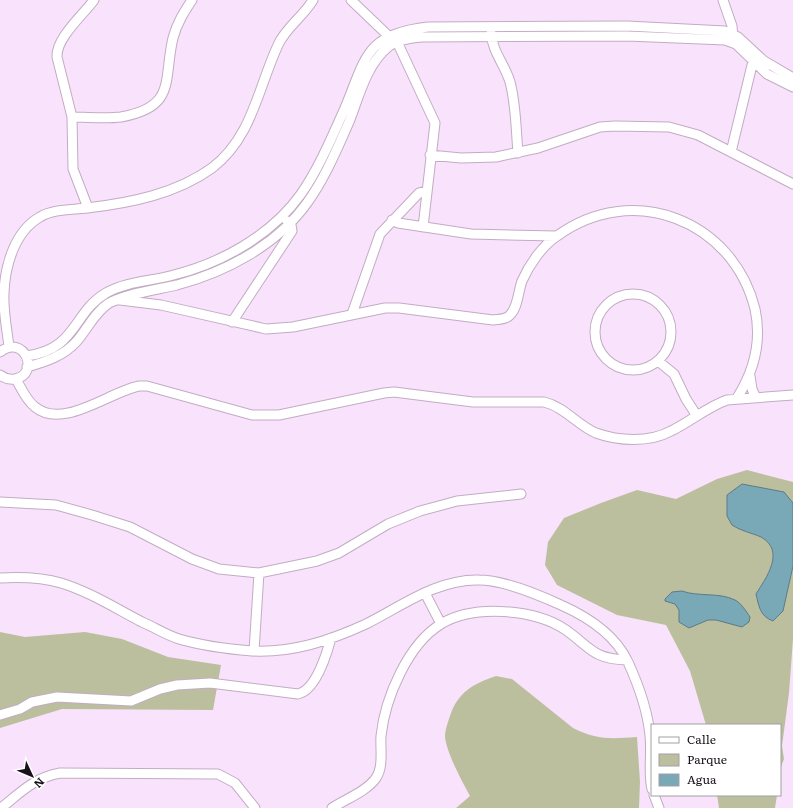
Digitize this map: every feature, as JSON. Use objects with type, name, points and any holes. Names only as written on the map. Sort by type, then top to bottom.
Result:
[{"type":"street","points":[[88,208],[73,169],[72,117],[57,50],[66,35],[94,0]]},
{"type":"street","points":[[72,117],[121,116],[142,110],[158,101],[166,86],[176,26],[192,0]]},
{"type":"street","points":[[9,347],[4,293],[8,267],[17,241],[31,222],[52,212],[88,208],[173,190],[192,181],[213,167],[229,152],[239,139],[249,121],[278,46],[288,30],[308,8],[313,0]]},
{"type":"street","points":[[352,0],[396,42],[435,123],[430,155],[423,228]]},
{"type":"street","points":[[723,0],[733,38],[740,47],[767,74],[793,87]]},
{"type":"street","points":[[26,356],[45,352],[61,342],[71,333],[91,306],[106,293],[122,287],[173,275],[219,259],[256,238],[281,217],[301,194],[326,148],[345,107],[360,67],[370,51],[388,36],[407,29],[428,27],[627,26],[725,31],[764,61],[793,78]]},
{"type":"street","points":[[491,27],[491,37],[511,88],[518,153]]},
{"type":"street","points":[[27,367],[47,361],[67,350],[76,343],[98,312],[117,299],[206,276],[229,266],[261,247],[290,223],[308,201],[332,159],[371,67],[387,48],[396,42],[422,37],[626,36],[733,38]]},
{"type":"street","points":[[731,152],[753,61]]},
{"type":"street","points":[[430,155],[476,159],[518,153],[560,141],[586,131],[615,126],[669,127],[698,135],[793,184]]},
{"type":"street","points":[[352,314],[375,242],[392,220],[419,193],[426,191]]},
{"type":"street","points":[[106,293],[117,299],[161,305],[266,329],[277,329],[385,308],[399,308],[493,320],[504,319],[513,311],[522,281],[531,266],[540,252],[555,236],[576,223],[601,214],[635,209],[667,215],[682,220],[711,238],[725,252],[746,281],[752,297],[757,320],[758,336],[756,357],[750,376],[737,398]]},
{"type":"street","points":[[232,322],[292,231],[290,223],[281,217]]},
{"type":"street","points":[[392,220],[398,223],[423,228],[471,234],[555,236]]},
{"type":"street","points":[[636,295],[653,300],[662,307],[668,317],[671,329],[671,341],[666,352],[658,361],[647,368],[634,371],[621,369],[609,362],[601,352],[596,340],[596,327],[600,314],[608,304],[618,297],[636,295]]},
{"type":"street","points":[[0,352],[9,347],[19,349],[26,356],[27,367],[23,375],[16,379],[6,379],[0,374]]},
{"type":"street","points":[[658,361],[674,374],[686,399],[697,416]]},
{"type":"street","points":[[750,376],[752,389],[756,398]]},
{"type":"street","points":[[16,379],[34,406],[43,412],[54,414],[67,413],[88,407],[139,386],[147,386],[252,415],[279,415],[394,392],[473,402],[544,402],[554,404],[594,432],[607,437],[620,439],[652,438],[664,434],[717,403],[737,398],[793,395]]},
{"type":"street","points":[[0,502],[56,505],[92,515],[130,527],[192,559],[219,569],[259,574],[317,561],[339,553],[388,524],[420,511],[457,501],[521,494]]},
{"type":"street","points":[[254,651],[259,574]]},
{"type":"street","points":[[0,578],[25,577],[60,582],[96,598],[178,639],[220,649],[278,652],[320,642],[366,624],[437,587],[460,581],[480,580],[514,587],[564,606],[592,622],[617,644],[627,660],[635,681],[650,733],[651,761]]},
{"type":"street","points":[[425,593],[441,624]]},
{"type":"street","points":[[332,808],[370,785],[377,776],[380,768],[381,735],[392,692],[403,666],[414,649],[441,624],[458,617],[482,612],[512,612],[541,618],[566,630],[596,655],[614,660],[627,660]]},
{"type":"street","points":[[0,715],[7,711],[20,709],[32,702],[57,697],[80,700],[103,698],[131,701],[160,689],[177,685],[210,684],[298,694],[303,693],[314,679],[326,655],[331,638]]},
{"type":"street","points":[[1,808],[33,782],[46,776],[60,773],[173,773],[218,774],[228,778],[244,792],[255,808]]},
{"type":"street","points":[[654,796],[659,808]]},
{"type":"green space","points":[[747,470],[793,482],[793,639],[789,693],[782,746],[784,759],[781,766],[781,724],[706,724],[690,671],[666,625],[617,615],[557,585],[545,565],[548,542],[564,518],[637,490],[676,499],[717,479]]},
{"type":"green space","points":[[0,632],[25,637],[85,632],[122,639],[168,657],[221,665],[213,710],[62,709],[0,728]]},
{"type":"green space","points":[[496,676],[512,679],[573,728],[582,732],[604,738],[637,737],[640,782],[639,808],[456,808],[470,796],[455,767],[446,744],[445,737],[448,723],[457,701],[467,690],[480,682]]},
{"type":"green space","points":[[717,796],[777,796],[775,808],[719,808]]},
{"type":"water","points":[[742,484],[784,492],[793,503],[793,566],[783,611],[773,621],[763,614],[759,607],[756,594],[769,573],[772,565],[772,550],[768,543],[761,537],[732,525],[727,516],[727,495]]},
{"type":"water","points":[[682,591],[695,594],[722,596],[735,600],[750,617],[749,622],[742,627],[716,620],[708,620],[689,628],[679,622],[679,610],[675,604],[665,601],[665,599],[672,592]]}]
